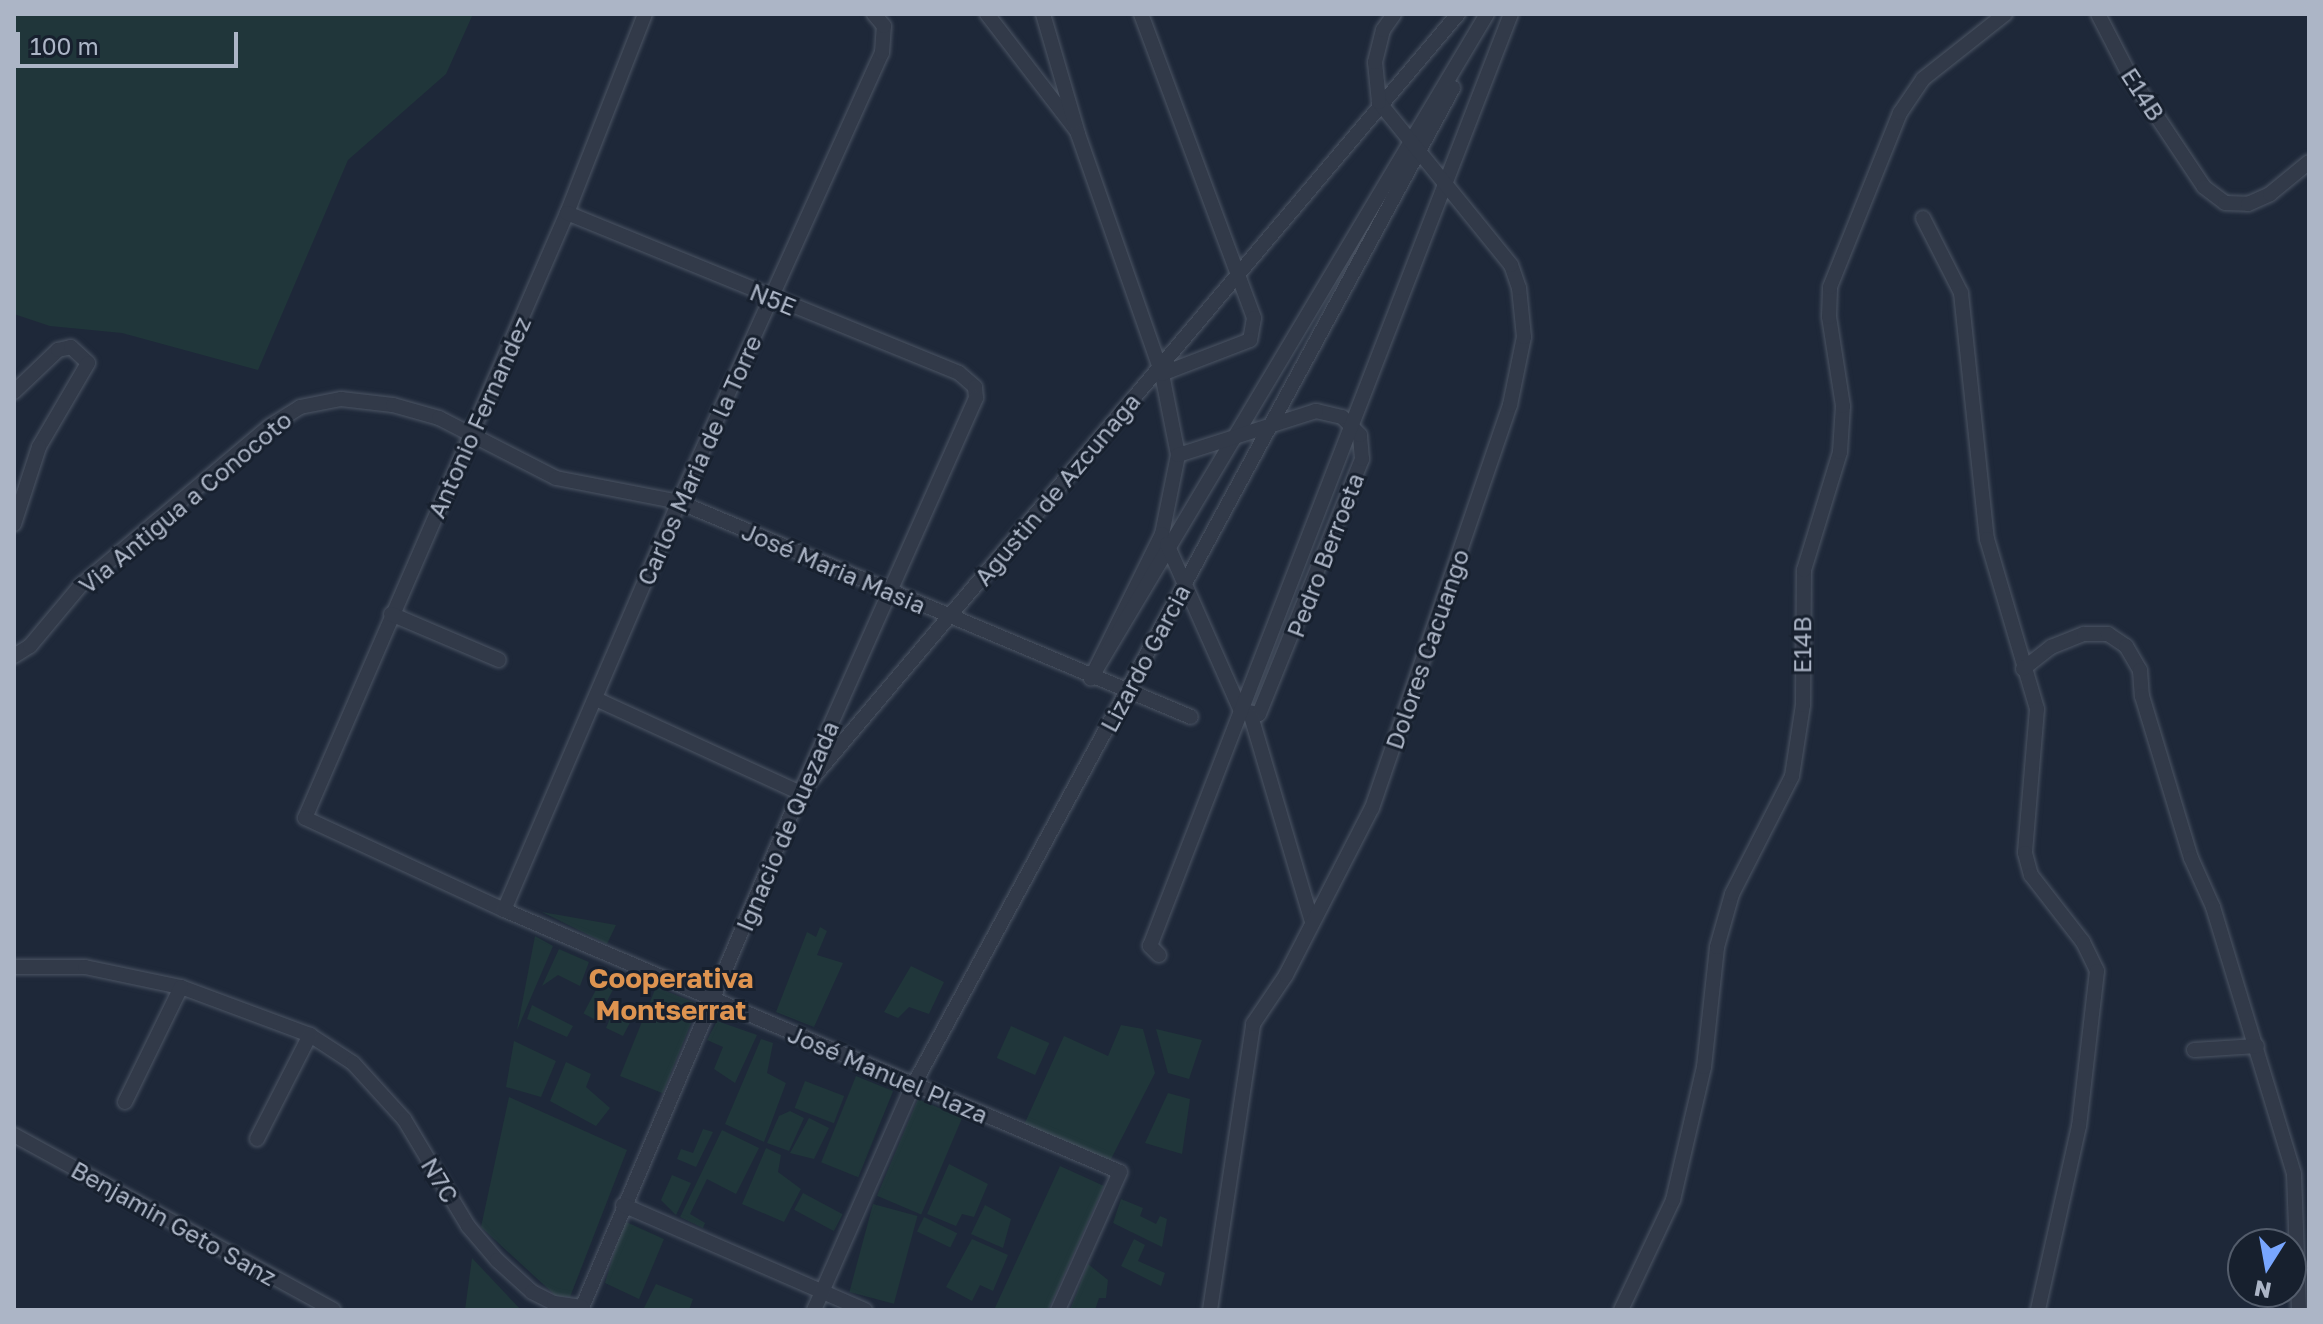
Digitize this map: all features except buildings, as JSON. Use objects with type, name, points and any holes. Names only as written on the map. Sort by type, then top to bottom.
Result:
[{"type":"street","name":"Antonio Fernandez","points":[[305,818],[567,213],[645,14]]},
{"type":"street","name":"Carlos Maria de la Torre","points":[[504,910],[679,502],[882,53],[884,26],[874,14]]},
{"type":"street","points":[[987,14],[1078,134]]},
{"type":"street","name":"Lizardo Garcia","points":[[1043,14],[1078,134],[1161,371],[1178,455],[1165,541]]},
{"type":"street","points":[[1141,14],[1254,318],[1250,340],[1161,371]]},
{"type":"street","points":[[1381,105],[1375,62],[1383,30],[1394,14]]},
{"type":"street","name":"Agustin de Azcunaga","points":[[800,793],[1161,371],[1458,14]]},
{"type":"street","name":"Lizardo Garcia","points":[[814,1310],[913,1086],[1271,426],[1487,14]]},
{"type":"street","name":"Lizardo Garcia","points":[[1091,678],[1165,541],[1235,437],[1415,147],[1493,14]]},
{"type":"street","points":[[1159,955],[1150,946],[1246,713],[1352,424],[1511,14]]},
{"type":"street","name":"E14B","points":[[1621,1310],[1673,1200],[1704,1067],[1717,947],[1732,894],[1792,776],[1803,705],[1804,570],[1840,452],[1843,406],[1829,317],[1830,287],[1900,113],[1923,79],[2005,14]]},
{"type":"street","name":"E14B","points":[[2098,14],[2130,76],[2204,187],[2225,203],[2248,204],[2270,194],[2309,162]]},
{"type":"street","name":"Dolores Cacuango","points":[[1210,1310],[1253,1024],[1286,975],[1311,919],[1372,808],[1517,376],[1524,337],[1515,276],[1381,105]]},
{"type":"street","name":"N5E","points":[[567,213],[959,373],[975,387]]},
{"type":"street","points":[[1923,218],[1961,293],[1987,539],[2037,723],[2025,853],[2031,875],[2083,942],[2097,971],[2079,1126],[2038,1310]]},
{"type":"street","points":[[14,392],[58,350],[71,347],[88,363],[39,447],[14,524]]},
{"type":"street","name":"Ignacio de Quezada","points":[[581,1308],[800,793],[976,398],[975,387]]},
{"type":"street","name":"Via Antigua a Conocoto","points":[[14,656],[30,646],[81,585],[270,426],[300,407],[341,399],[393,405],[439,418],[473,435]]},
{"type":"street","points":[[1178,455],[1316,411],[1330,412],[1352,424]]},
{"type":"street","name":"Pedro Berroeta","points":[[1246,713],[1259,714],[1268,702],[1362,459],[1360,435],[1352,424]]},
{"type":"street","name":"José Maria Masia","points":[[473,435],[556,478],[679,502],[1091,678],[1191,717]]},
{"type":"street","points":[[1165,541],[1246,713],[1311,919]]},
{"type":"street","points":[[391,614],[499,660]]},
{"type":"street","points":[[2023,669],[2051,647],[2084,634],[2108,634],[2126,646],[2140,670],[2142,696],[2191,858],[2213,907],[2294,1174],[2304,1218],[2299,1310]]},
{"type":"street","points":[[596,699],[800,793]]},
{"type":"street","name":"José Manuel Plaza","points":[[305,818],[504,910],[1120,1172],[1058,1310]]},
{"type":"street","name":"N7C","points":[[14,967],[85,967],[181,987],[310,1035],[353,1063],[404,1119],[468,1226],[497,1260],[532,1292],[554,1303],[581,1308]]},
{"type":"street","points":[[125,1102],[181,987]]},
{"type":"street","points":[[257,1139],[310,1035]]},
{"type":"street","points":[[2194,1050],[2257,1046]]},
{"type":"street","name":"Benjamin Geto Sanz","points":[[14,1135],[333,1310]]},
{"type":"street","points":[[623,1205],[865,1310]]},
{"type":"green space","points":[[14,14],[473,14],[446,74],[348,160],[258,370],[122,333],[50,326],[14,314]]},
{"type":"green space","points":[[542,912],[616,925],[607,944]]},
{"type":"green space","points":[[820,927],[827,931],[817,955],[843,963],[814,1027],[776,1012],[807,932],[816,937]]},
{"type":"green space","points":[[535,936],[553,946],[517,1030]]},
{"type":"green space","points":[[559,949],[589,962],[580,986],[558,975],[542,986]]},
{"type":"green space","points":[[911,966],[944,982],[929,1014],[909,1007],[898,1018],[884,1012]]},
{"type":"green space","points":[[606,971],[619,978],[597,1020],[583,1013]]},
{"type":"green space","points":[[656,987],[699,1004],[663,1093],[620,1076]]},
{"type":"green space","points":[[617,1002],[633,1017],[623,1036],[606,1028]]},
{"type":"green space","points":[[532,1005],[573,1026],[567,1037],[527,1019]]},
{"type":"green space","points":[[717,1021],[757,1035],[735,1083],[714,1069],[723,1047],[707,1040]]},
{"type":"green space","points":[[1121,1025],[1143,1029],[1155,1073],[1110,1161],[1024,1125],[1064,1036],[1108,1056]]},
{"type":"green space","points":[[1011,1026],[1049,1043],[1035,1075],[997,1058]]},
{"type":"green space","points":[[1156,1029],[1202,1040],[1189,1079],[1168,1073]]},
{"type":"green space","points":[[761,1039],[773,1043],[767,1073],[786,1083],[764,1142],[725,1124]]},
{"type":"green space","points":[[514,1041],[556,1061],[541,1097],[506,1087]]},
{"type":"green space","points":[[566,1062],[591,1074],[586,1087],[610,1108],[596,1126],[550,1101]]},
{"type":"green space","points":[[856,1076],[893,1091],[858,1177],[821,1162]]},
{"type":"green space","points":[[805,1081],[844,1096],[834,1123],[795,1108]]},
{"type":"green space","points":[[1168,1093],[1190,1099],[1182,1154],[1145,1143]]},
{"type":"green space","points":[[509,1097],[627,1150],[570,1297],[556,1296],[481,1227]]},
{"type":"green space","points":[[918,1099],[962,1118],[921,1214],[877,1196]]},
{"type":"green space","points":[[790,1111],[804,1118],[789,1151],[767,1143],[779,1116]]},
{"type":"green space","points":[[809,1118],[829,1128],[814,1159],[790,1153]]},
{"type":"green space","points":[[703,1129],[713,1132],[696,1167],[677,1159],[681,1149],[693,1153]]},
{"type":"green space","points":[[722,1130],[759,1148],[736,1194],[707,1179],[690,1214],[705,1223],[703,1228],[680,1217]]},
{"type":"green space","points":[[766,1148],[781,1155],[778,1172],[801,1189],[784,1222],[742,1204]]},
{"type":"green space","points":[[949,1164],[988,1184],[974,1217],[962,1214],[956,1226],[927,1214]]},
{"type":"green space","points":[[1060,1166],[1104,1186],[1048,1310],[994,1310]]},
{"type":"green space","points":[[672,1175],[691,1183],[676,1215],[661,1200]]},
{"type":"green space","points":[[803,1193],[843,1214],[834,1231],[794,1210]]},
{"type":"green space","points":[[1121,1199],[1143,1208],[1140,1216],[1156,1224],[1160,1216],[1167,1219],[1162,1247],[1113,1223]]},
{"type":"green space","points":[[873,1204],[917,1216],[894,1304],[849,1292]]},
{"type":"green space","points":[[985,1205],[1011,1219],[1003,1248],[971,1234]]},
{"type":"green space","points":[[924,1217],[957,1233],[950,1248],[917,1231]]},
{"type":"green space","points":[[624,1221],[664,1239],[639,1299],[605,1283]]},
{"type":"green space","points":[[972,1239],[1008,1255],[993,1291],[980,1285],[972,1301],[946,1287]]},
{"type":"green space","points":[[1134,1239],[1145,1245],[1138,1261],[1165,1273],[1161,1286],[1121,1266]]},
{"type":"green space","points":[[472,1258],[521,1310],[465,1310]]},
{"type":"green space","points":[[1088,1264],[1108,1280],[1106,1298],[1099,1298],[1095,1310],[1070,1310]]},
{"type":"green space","points":[[656,1284],[693,1299],[689,1310],[643,1310]]},
{"type":"district","name":"Cooperativa Montserrat","points":[[671,994]]}]
